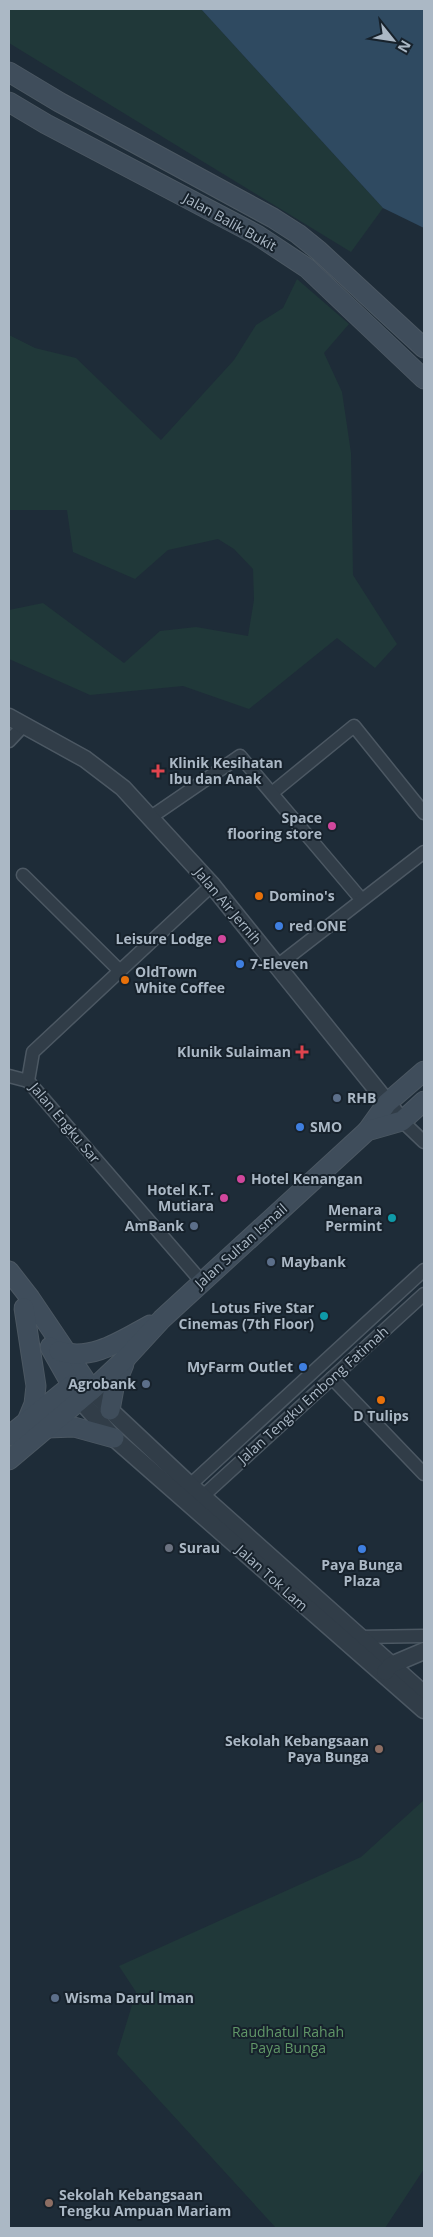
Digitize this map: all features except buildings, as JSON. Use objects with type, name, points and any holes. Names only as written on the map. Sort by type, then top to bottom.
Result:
[{"type":"main road","name":"Jalan Balik Bukit","points":[[9,72],[59,102],[273,218],[298,234],[424,348]]},
{"type":"main road","name":"Jalan Balik Bukit","points":[[9,102],[46,124],[257,235],[285,253],[307,268],[424,379]]},
{"type":"main road","points":[[367,1131],[387,1104],[424,1071]]},
{"type":"main road","name":"Jalan Sultan Ismail","points":[[9,1460],[47,1428],[82,1392],[128,1356],[162,1319],[367,1131],[402,1121],[424,1100]]},
{"type":"main road","points":[[9,1271],[30,1298],[82,1392]]},
{"type":"main road","points":[[9,1286],[24,1308],[60,1352],[81,1355],[97,1351],[162,1319]]},
{"type":"main road","points":[[24,1308],[36,1386],[34,1404],[27,1421]]},
{"type":"main road","points":[[110,1410],[114,1388],[128,1356]]},
{"type":"main road","name":"Jalan Sultan Ismail","points":[[9,1436],[27,1421],[82,1392]]},
{"type":"main road","points":[[47,1428],[74,1427],[114,1438]]},
{"type":"street","name":"Jalan Air Jernih","points":[[9,717],[101,769],[151,816],[212,885],[402,1121]]},
{"type":"street","points":[[9,742],[24,726]]},
{"type":"street","points":[[272,793],[354,726],[424,813]]},
{"type":"street","points":[[151,816],[240,756],[361,899]]},
{"type":"street","points":[[277,966],[424,852]]},
{"type":"street","points":[[23,875],[119,970]]},
{"type":"street","name":"Jalan Engku Sar","points":[[202,1282],[28,1082],[33,1052],[212,885]]},
{"type":"street","points":[[9,1076],[28,1082]]},
{"type":"street","points":[[402,1121],[424,1142]]},
{"type":"street","name":"Jalan Tengku Embong Fatimah","points":[[190,1485],[424,1270]]},
{"type":"street","name":"Jalan Tengku Embong Fatimah","points":[[203,1496],[424,1294]]},
{"type":"street","points":[[332,1378],[424,1474]]},
{"type":"street","name":"Jalan Tok Lam","points":[[82,1392],[110,1410],[190,1485],[360,1637],[424,1710]]},
{"type":"street","name":"Jalan Tok Lam","points":[[82,1392],[114,1438],[387,1669],[424,1694]]},
{"type":"street","points":[[360,1637],[424,1636]]},
{"type":"street","points":[[387,1669],[424,1651]]},
{"type":"green space","points":[[9,9],[201,9],[383,208],[351,252],[9,43]]},
{"type":"green space","points":[[297,279],[349,324],[324,353],[342,392],[351,453],[353,575],[397,644],[375,668],[337,638],[249,709],[183,686],[90,695],[9,659],[9,610],[43,603],[124,663],[160,631],[196,627],[248,636],[254,600],[253,569],[234,549],[218,539],[168,550],[135,579],[73,552],[67,510],[9,510],[9,335],[35,348],[76,358],[161,440],[234,360],[256,325],[283,308]]},
{"type":"green space","name":"Raudhatul Rahah Paya Bunga","points":[[424,1800],[424,2169],[385,2228],[276,2228],[117,2054],[136,1992],[119,1966],[361,1857]]},
{"type":"water","points":[[201,9],[424,9],[424,228],[383,208]]},
{"type":"place","name":"Klinik Kesihatan Ibu dan Anak","points":[[158,771]]},
{"type":"place","name":"Space flooring store","points":[[332,826]]},
{"type":"place","name":"Domino's","points":[[259,896]]},
{"type":"place","name":"red ONE","points":[[279,926]]},
{"type":"place","name":"Leisure Lodge","points":[[222,939]]},
{"type":"place","name":"7-Eleven","points":[[240,964]]},
{"type":"place","name":"OldTown White Coffee","points":[[125,980]]},
{"type":"place","name":"Klunik Sulaiman","points":[[302,1052]]},
{"type":"place","name":"RHB","points":[[337,1098]]},
{"type":"place","name":"SMO","points":[[300,1127]]},
{"type":"place","name":"Hotel Kenangan","points":[[241,1179]]},
{"type":"place","name":"Hotel K.T. Mutiara","points":[[224,1198]]},
{"type":"place","name":"Menara Permint","points":[[392,1218]]},
{"type":"place","name":"AmBank","points":[[194,1226]]},
{"type":"place","name":"Maybank","points":[[271,1262]]},
{"type":"place","name":"Lotus Five Star Cinemas (7th Floor)","points":[[324,1316]]},
{"type":"place","name":"MyFarm Outlet","points":[[303,1367]]},
{"type":"place","name":"Agrobank","points":[[146,1384]]},
{"type":"place","name":"D Tulips","points":[[381,1400]]},
{"type":"place","name":"Surau","points":[[169,1548]]},
{"type":"place","name":"Paya Bunga Plaza","points":[[362,1549]]},
{"type":"place","name":"Sekolah Kebangsaan Paya Bunga","points":[[379,1749]]},
{"type":"place","name":"Wisma Darul Iman","points":[[55,1998]]},
{"type":"place","name":"Sekolah Kebangsaan Tengku Ampuan Mariam","points":[[49,2203]]}]
